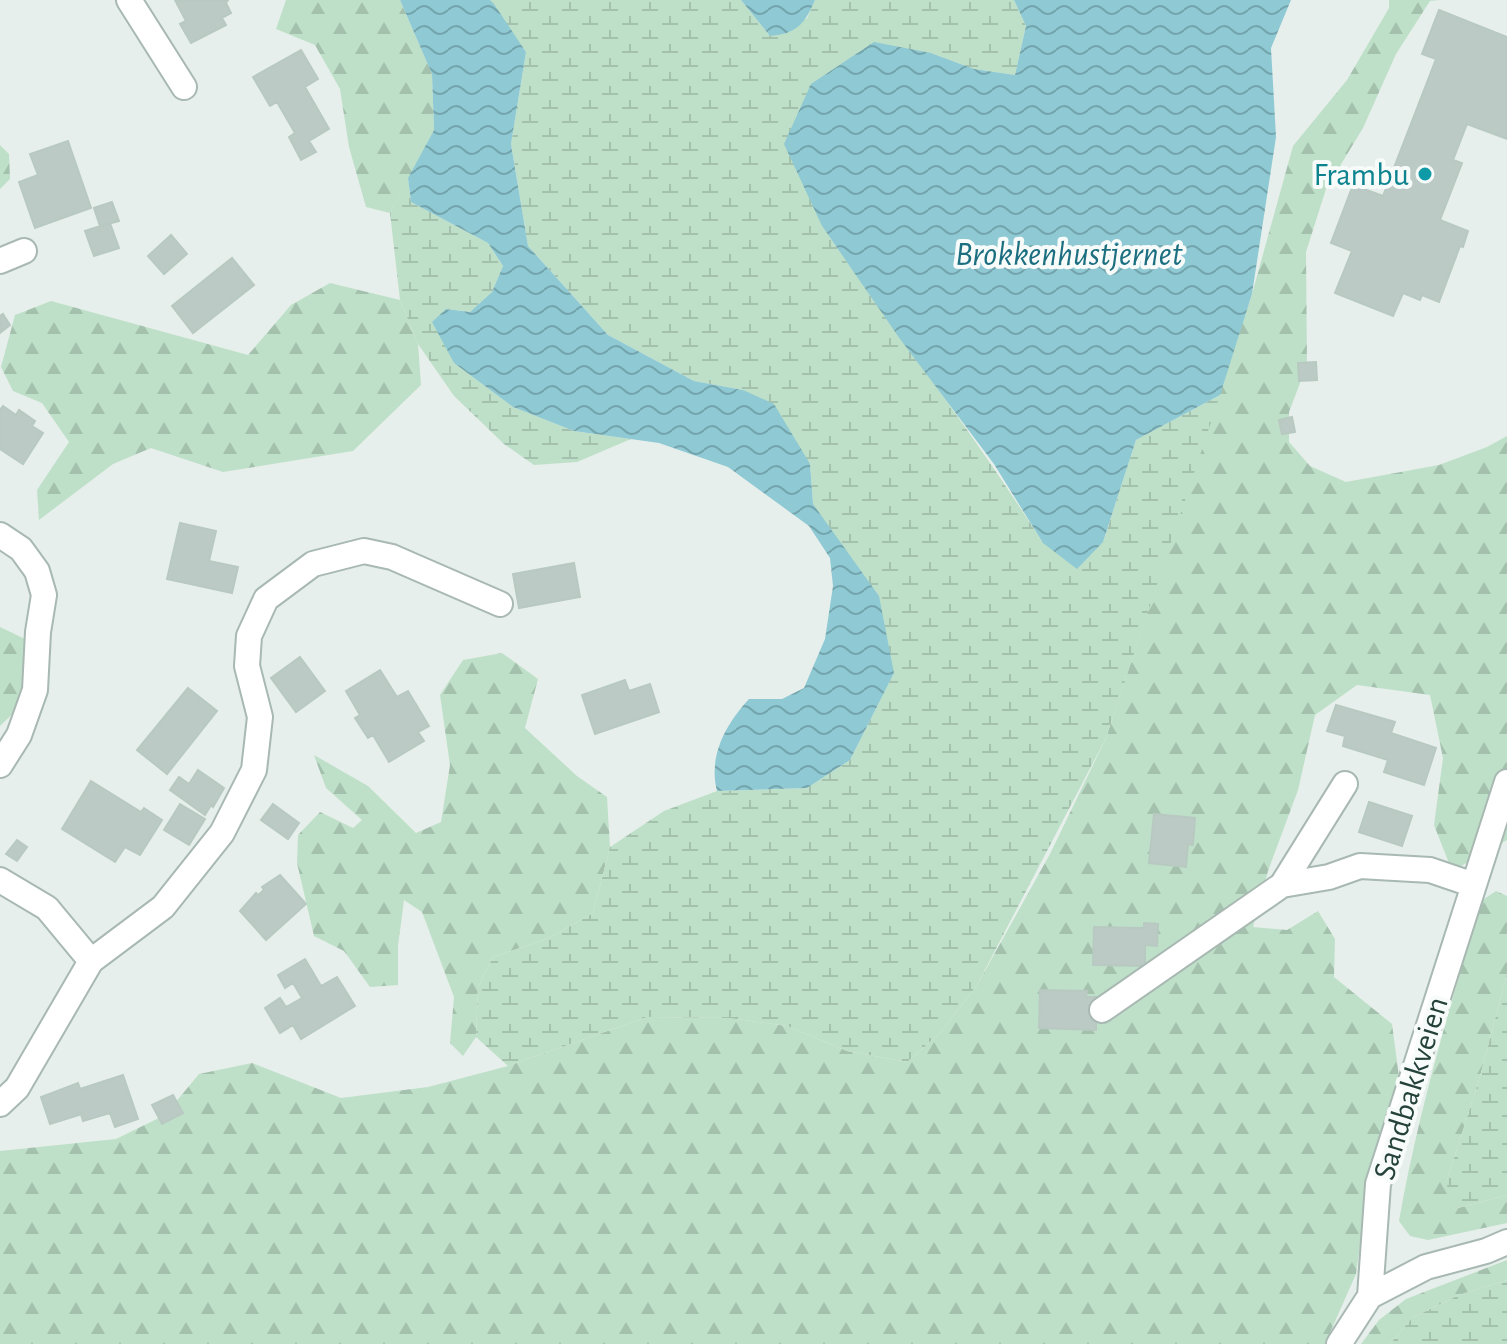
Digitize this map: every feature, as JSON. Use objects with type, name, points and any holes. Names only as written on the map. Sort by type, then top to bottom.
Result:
[{"type":"street","points":[[129,0],[184,87]]},
{"type":"street","points":[[0,261],[24,251]]},
{"type":"street","points":[[0,535],[21,549],[37,571],[44,595],[38,632],[35,690],[19,735],[0,765]]},
{"type":"street","points":[[0,1104],[17,1088],[91,961],[163,907],[222,833],[254,770],[260,717],[247,666],[249,636],[266,599],[313,564],[364,551],[392,557],[500,604]]},
{"type":"street","name":"Sandbakkveien","points":[[1339,1344],[1370,1296],[1378,1184],[1507,782]]},
{"type":"street","points":[[1102,1010],[1282,885],[1345,784]]},
{"type":"street","points":[[1282,885],[1329,877],[1360,866],[1430,870],[1474,885]]},
{"type":"street","points":[[0,880],[47,908],[91,961]]},
{"type":"street","name":"Sandbakkveien","points":[[1370,1296],[1426,1267],[1486,1251],[1507,1242]]},
{"type":"green space","points":[[286,0],[400,0],[432,74],[434,130],[390,213],[366,207],[349,147],[340,89],[315,45],[276,29]]},
{"type":"green space","points":[[490,0],[741,0],[770,36],[807,18],[815,0],[1014,0],[1026,26],[1015,75],[974,69],[931,53],[822,226],[1043,543],[1103,542],[1136,440],[1220,395],[1106,738],[977,985],[940,1033],[907,1062],[847,1051],[787,1026],[729,1018],[647,1017],[508,1066],[476,1037],[478,987],[493,957],[549,938],[593,913],[610,847],[664,811],[717,791],[807,788],[850,760],[894,673],[813,504],[810,464],[743,390],[694,381],[608,335],[528,246],[511,144],[526,52]]},
{"type":"green space","points":[[1389,0],[1439,0],[1430,1],[1396,54],[1363,128],[1326,189],[1306,252],[1307,365],[1289,412],[1289,442],[1310,466],[1346,482],[1439,465],[1507,436],[1507,840],[1452,871],[1434,825],[1443,758],[1430,695],[1357,685],[1315,715],[1298,790],[1268,871],[1253,927],[1287,930],[1318,911],[1335,939],[1334,977],[1392,1024],[1399,1077],[1370,1172],[1356,1274],[1325,1344],[0,1344],[0,1151],[116,1139],[165,1115],[199,1074],[252,1063],[341,1098],[428,1087],[508,1066],[647,1017],[729,1018],[787,1026],[847,1051],[907,1062],[940,1033],[977,985],[1050,854],[1106,738],[1252,294],[1293,146],[1347,80],[1389,8]]},
{"type":"green space","points":[[0,145],[9,154],[10,179],[0,189]]},
{"type":"green space","points":[[408,178],[411,202],[488,243],[503,266],[492,292],[470,312],[446,309],[454,363],[513,407],[574,431],[631,439],[577,462],[534,465],[504,444],[454,396],[418,344],[400,300],[390,213]]},
{"type":"green space","points":[[330,283],[400,300],[418,344],[421,385],[353,451],[223,472],[151,448],[113,464],[39,520],[37,490],[69,442],[42,403],[13,391],[1,367],[15,315],[51,301],[248,355],[291,305]]},
{"type":"green space","points":[[0,627],[48,650],[40,687],[0,726]]},
{"type":"green space","points":[[502,653],[538,679],[525,728],[577,776],[607,797],[610,847],[593,913],[549,938],[493,957],[478,987],[476,1037],[463,1056],[450,1043],[454,997],[422,912],[404,900],[398,946],[398,985],[370,987],[344,951],[314,936],[297,863],[298,835],[320,812],[353,828],[362,820],[326,788],[314,755],[368,786],[416,833],[441,822],[450,765],[440,695],[463,660]]},
{"type":"green space","points":[[1496,891],[1507,896],[1507,974],[1479,1080],[1447,1180],[1458,1208],[1507,1195],[1507,1223],[1428,1240],[1410,1236],[1399,1221],[1415,1140],[1481,901]]},
{"type":"green space","points":[[1507,974],[1507,1195],[1458,1208],[1448,1202],[1447,1180],[1479,1080]]},
{"type":"green space","points":[[1507,1260],[1507,1280],[1459,1295],[1412,1318],[1390,1344],[1361,1344],[1379,1320],[1406,1299]]},
{"type":"green space","points":[[1507,1280],[1507,1344],[1390,1344],[1412,1318],[1459,1295]]},
{"type":"water","points":[[400,0],[490,0],[494,4],[526,52],[511,144],[528,246],[608,335],[694,381],[743,390],[774,404],[810,464],[813,504],[879,596],[894,673],[850,760],[807,788],[717,791],[715,765],[726,730],[749,699],[782,699],[804,688],[825,639],[833,586],[830,558],[809,526],[728,467],[659,443],[574,431],[513,407],[454,363],[432,322],[446,309],[470,312],[492,292],[503,266],[488,243],[411,202],[408,178],[434,130],[432,74]]},
{"type":"water","points":[[741,0],[815,0],[807,15],[793,30],[770,36]]},
{"type":"water","name":"Brokkenhustjernet","points":[[1014,0],[1291,0],[1271,48],[1276,137],[1252,294],[1220,395],[1136,440],[1103,542],[1077,569],[1043,543],[994,464],[900,339],[822,226],[784,144],[811,84],[874,42],[931,53],[974,69],[1015,75],[1026,26]]},
{"type":"building","points":[[175,0],[228,0],[226,3],[231,13],[222,18],[226,25],[191,43],[180,24],[186,21]]},
{"type":"building","name":"Frambu","points":[[1439,10],[1507,37],[1507,139],[1467,124],[1453,160],[1462,163],[1440,220],[1468,231],[1463,247],[1460,246],[1439,302],[1422,295],[1420,300],[1403,293],[1393,316],[1335,293],[1352,251],[1331,243],[1353,185],[1383,196],[1436,59],[1422,54]]},
{"type":"building","points":[[301,50],[318,79],[305,87],[329,129],[309,141],[316,152],[301,160],[289,137],[295,133],[277,102],[270,106],[253,77]]},
{"type":"building","points":[[68,141],[91,208],[35,228],[19,182],[38,175],[30,154]]},
{"type":"building","points":[[112,202],[119,221],[100,226],[94,208]]},
{"type":"building","points":[[110,223],[119,248],[94,256],[85,231]]},
{"type":"building","points":[[171,235],[187,254],[164,274],[148,256]]},
{"type":"building","points":[[232,258],[254,285],[193,333],[172,306]]},
{"type":"building","points":[[3,314],[10,325],[0,333],[0,316]]},
{"type":"building","points":[[1316,362],[1317,380],[1299,381],[1298,363]]},
{"type":"building","points":[[3,406],[16,415],[19,410],[35,421],[32,426],[43,433],[23,464],[0,449],[0,410]]},
{"type":"building","points":[[1292,417],[1295,432],[1282,434],[1279,420]]},
{"type":"building","points":[[180,523],[216,531],[209,561],[238,567],[232,593],[167,579]]},
{"type":"building","points":[[574,563],[580,597],[519,608],[513,574]]},
{"type":"building","points":[[300,657],[325,691],[296,712],[271,678]]},
{"type":"building","points":[[380,670],[397,697],[408,691],[429,726],[418,732],[424,741],[389,762],[373,735],[368,738],[355,718],[360,715],[346,691]]},
{"type":"building","points":[[625,680],[629,691],[650,684],[659,712],[595,734],[582,695]]},
{"type":"building","points":[[188,688],[217,711],[167,774],[137,750]]},
{"type":"building","points":[[1336,705],[1395,722],[1391,733],[1436,748],[1424,785],[1384,772],[1388,760],[1343,746],[1345,736],[1327,731]]},
{"type":"building","points":[[198,770],[224,788],[205,815],[170,790],[179,777],[189,784]]},
{"type":"building","points":[[91,781],[141,812],[144,808],[162,820],[140,855],[125,847],[115,862],[62,829]]},
{"type":"building","points":[[1369,802],[1412,816],[1402,846],[1359,832]]},
{"type":"building","points":[[180,804],[205,819],[189,845],[164,830]]},
{"type":"building","points":[[273,804],[299,823],[288,839],[261,820]]},
{"type":"building","points":[[1154,814],[1195,818],[1193,845],[1188,844],[1186,867],[1149,863]]},
{"type":"building","points":[[17,840],[27,847],[17,861],[6,854]]},
{"type":"building","points":[[280,875],[306,904],[266,940],[240,911],[256,893],[258,895],[264,890],[262,887]]},
{"type":"building","points":[[1144,923],[1158,924],[1157,946],[1145,945],[1145,966],[1093,965],[1094,927],[1144,928]]},
{"type":"building","points":[[305,959],[321,986],[337,977],[355,1006],[301,1039],[293,1025],[280,1033],[265,1008],[280,998],[286,1007],[302,998],[293,983],[285,988],[278,975]]},
{"type":"building","points":[[1040,990],[1087,991],[1086,997],[1096,997],[1096,1030],[1039,1028]]},
{"type":"building","points":[[123,1075],[138,1119],[115,1127],[110,1113],[83,1121],[80,1111],[79,1115],[50,1124],[41,1097],[78,1083],[80,1089]]},
{"type":"building","points":[[173,1095],[183,1113],[162,1124],[152,1105]]},
{"type":"place","name":"Frambu","points":[[1425,174]]}]
